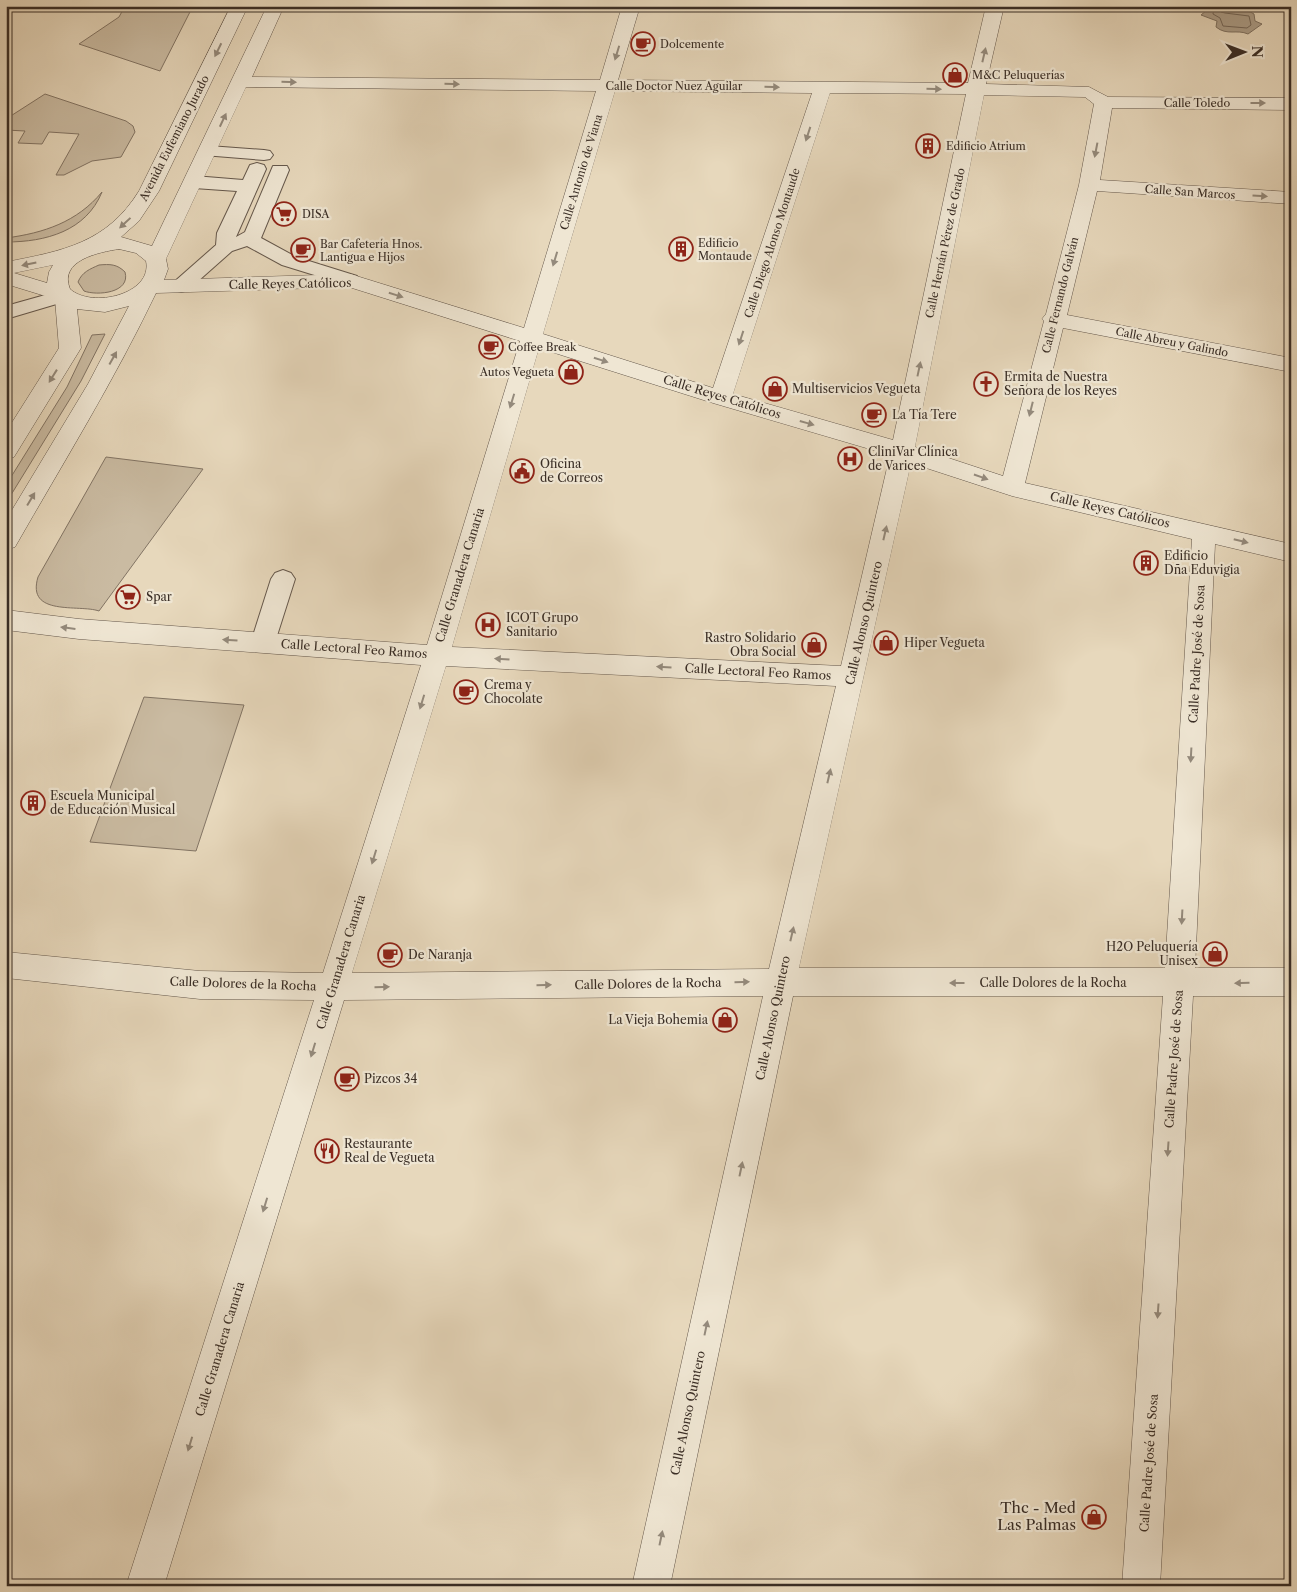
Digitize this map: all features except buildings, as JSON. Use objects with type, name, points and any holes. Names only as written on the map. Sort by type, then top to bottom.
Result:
[{"type":"street","name":"Avenida Eufemiano Jurado","points":[[85,250],[116,232],[132,217],[149,191],[240,6]]},
{"type":"street","points":[[6,540],[132,324],[149,287],[158,273],[156,259],[209,151],[276,6]]},
{"type":"street","name":"Calle Antonio de Viana","points":[[531,337],[631,6]]},
{"type":"street","name":"Calle Hernán Pérez de Grado","points":[[902,451],[976,89],[995,6]]},
{"type":"street","name":"Calle Doctor Nuez Aguilar","points":[[241,82],[976,89],[1089,92],[1104,102]]},
{"type":"street","name":"Calle Diego Alonso Montaude","points":[[722,398],[823,88]]},
{"type":"street","name":"Calle Toledo","points":[[1104,102],[1291,104]]},
{"type":"street","name":"Calle Fernando Galván","points":[[1012,488],[1053,319],[1089,185],[1104,102]]},
{"type":"street","name":"Calle San Marcos","points":[[1089,185],[1291,198]]},
{"type":"street","points":[[6,268],[101,245],[127,244],[148,251],[156,259]]},
{"type":"street","points":[[6,451],[70,348],[63,296],[56,285],[60,271],[72,257],[85,250]]},
{"type":"street","points":[[6,277],[84,305],[107,306],[138,296],[149,287]]},
{"type":"street","name":"Calle Reyes Católicos","points":[[149,287],[350,280],[722,398],[902,451],[1012,488],[1291,553]]},
{"type":"street","name":"Calle Abreu y Galindo","points":[[1053,319],[1291,365]]},
{"type":"street","name":"Calle Granadera Canaria","points":[[145,1586],[436,656],[531,337]]},
{"type":"street","name":"Calle Alonso Quintero","points":[[651,1586],[781,982],[902,451]]},
{"type":"street","name":"Calle Padre José de Sosa","points":[[1141,1586],[1179,983],[1204,532]]},
{"type":"street","name":"Calle Lectoral Feo Ramos","points":[[6,620],[78,629],[436,656],[852,677]]},
{"type":"street","name":"Calle Dolores de la Rocha","points":[[6,965],[200,985],[333,987],[781,982],[1291,982]]},
{"type":"lane","points":[[209,151],[260,162],[227,233],[225,247]]},
{"type":"lane","points":[[181,286],[225,247],[248,239],[253,235],[280,170]]},
{"type":"lane","points":[[194,182],[248,186]]},
{"type":"lane","points":[[248,239],[288,261],[350,280]]},
{"type":"lane","points":[[6,313],[63,296]]},
{"type":"lane","points":[[263,642],[283,579]]},
{"type":"shaded area","points":[[125,6],[193,6],[160,71],[79,44],[119,17]]},
{"type":"shaded area","points":[[45,94],[126,121],[133,126],[135,132],[121,157],[92,161],[64,175],[56,175],[79,134],[49,132],[42,144],[18,143],[25,131],[6,130],[6,119]]},
{"type":"shaded area","points":[[102,192],[86,216],[63,232],[36,240],[6,242],[6,238],[34,233],[71,218],[82,211]]},
{"type":"shaded area","points":[[99,265],[113,265],[122,269],[125,272],[123,285],[118,289],[104,293],[84,291],[78,282],[87,271]]},
{"type":"shaded area","points":[[105,334],[81,381],[6,503],[6,485],[67,387],[92,335]]},
{"type":"shaded area","points":[[106,457],[203,469],[99,611],[68,608],[47,603],[40,598],[36,590],[38,577]]},
{"type":"shaded area","points":[[144,697],[244,705],[196,851],[90,842]]},
{"type":"water","points":[[1212,6],[1251,12],[1254,14],[1255,21],[1262,24],[1248,34],[1220,30],[1216,27],[1217,21],[1201,15]]},
{"type":"place","name":"Dolcemente","points":[[643,44]]},
{"type":"place","name":"M&C Peluquerías","points":[[955,75]]},
{"type":"place","name":"Edificio Atrium","points":[[928,146]]},
{"type":"place","name":"DISA","points":[[284,214]]},
{"type":"place","name":"Edificio Montaude","points":[[681,249]]},
{"type":"place","name":"Bar Cafetería Hnos. Lantigua e Hijos","points":[[303,250]]},
{"type":"place","name":"Coffee Break","points":[[491,347]]},
{"type":"place","name":"Autos Vegueta","points":[[571,372]]},
{"type":"place","name":"Ermita de Nuestra Señora de los Reyes","points":[[986,384]]},
{"type":"place","name":"Multiservicios Vegueta","points":[[775,389]]},
{"type":"place","name":"La Tía Tere","points":[[874,415]]},
{"type":"place","name":"CliniVar Clínica de Varices","points":[[850,459]]},
{"type":"place","name":"Oficina de Correos","points":[[522,471]]},
{"type":"place","name":"Edificio Dña Eduvigia","points":[[1146,563]]},
{"type":"place","name":"Spar","points":[[128,597]]},
{"type":"place","name":"ICOT Grupo Sanitario","points":[[488,625]]},
{"type":"place","name":"Hiper Vegueta","points":[[886,643]]},
{"type":"place","name":"Rastro Solidario Obra Social","points":[[814,645]]},
{"type":"place","name":"Crema y Chocolate","points":[[466,692]]},
{"type":"place","name":"Escuela Municipal de Educación Musical","points":[[33,803]]},
{"type":"place","name":"H2O Peluquería Unisex","points":[[1215,954]]},
{"type":"place","name":"De Naranja","points":[[390,955]]},
{"type":"place","name":"La Vieja Bohemia","points":[[725,1020]]},
{"type":"place","name":"Pizcos 34","points":[[347,1079]]},
{"type":"place","name":"Restaurante Real de Vegueta","points":[[327,1151]]},
{"type":"place","name":"Thc - Med Las Palmas","points":[[1094,1517]]}]
